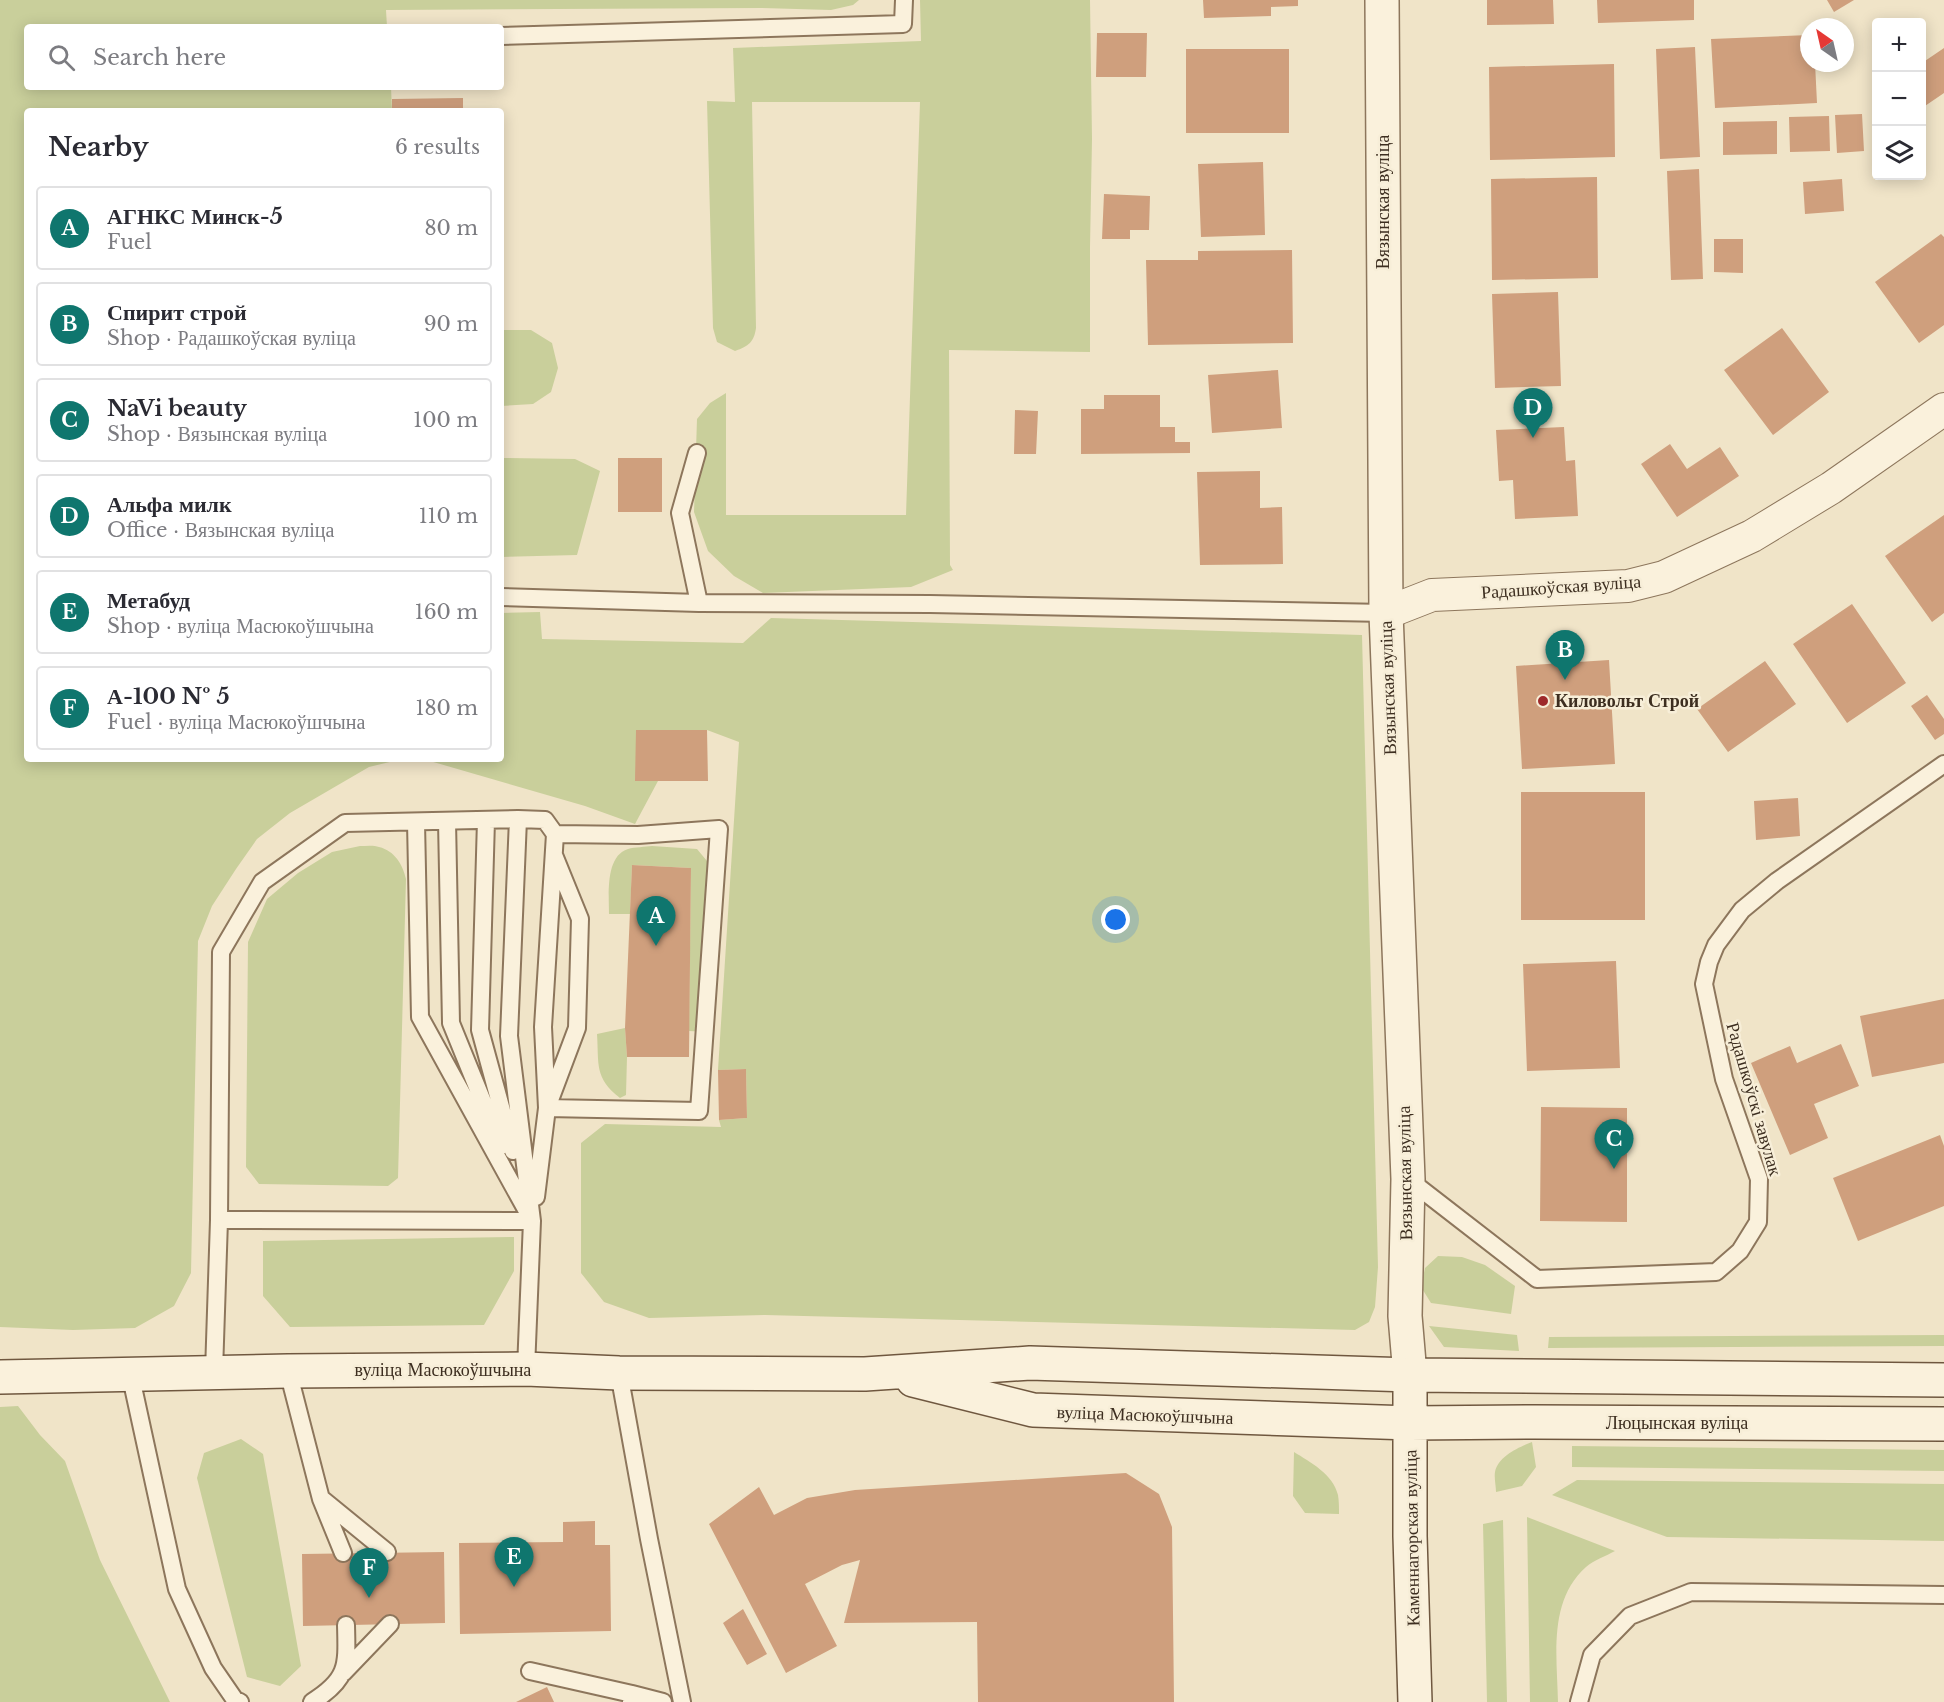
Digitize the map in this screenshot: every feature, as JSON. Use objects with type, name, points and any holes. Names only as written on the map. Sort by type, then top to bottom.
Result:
[{"type":"main road","name":"Вязынская вуліца","points":[[1382,0],[1386,613],[1408,1179],[1405,1316],[1410,1375]]},
{"type":"main road","name":"вуліца Масюкоўшчына","points":[[0,1377],[526,1369],[619,1373],[836,1374],[1030,1363],[1410,1375]]},
{"type":"main road","name":"вуліца Масюкоўшчына","points":[[885,1372],[1033,1410],[1410,1423]]},
{"type":"main road","points":[[1410,1375],[1944,1380]]},
{"type":"main road","name":"Каменнагорская вуліца","points":[[1410,1375],[1410,1536],[1415,1702]]},
{"type":"main road","name":"Люцынская вуліца","points":[[1410,1423],[1944,1425]]},
{"type":"street","name":"Радашкоўская вуліца","points":[[1386,613],[1432,595],[1629,586],[1664,577],[1752,536],[1811,500],[1944,409]]},
{"type":"lane","points":[[504,36],[903,24],[904,0]]},
{"type":"lane","points":[[697,453],[680,513],[699,603]]},
{"type":"lane","points":[[504,597],[699,603],[930,604],[1386,613]]},
{"type":"lane","name":"Радашкоўскі завулак","points":[[1408,1179],[1537,1279],[1716,1272],[1740,1251],[1758,1222],[1759,1179],[1724,1079],[1704,984],[1716,945],[1742,910],[1777,881],[1944,764]]},
{"type":"lane","points":[[518,819],[509,1036],[532,1221]]},
{"type":"lane","points":[[214,1372],[219,1220],[221,952],[262,882],[345,823],[518,819],[545,820],[555,834],[543,1027],[547,1108],[532,1221],[526,1369]]},
{"type":"lane","points":[[486,820],[480,1030],[532,1221]]},
{"type":"lane","points":[[447,821],[451,1023],[532,1221]]},
{"type":"lane","points":[[416,822],[420,1017],[532,1221]]},
{"type":"lane","points":[[547,1108],[699,1111],[719,829],[638,835],[555,834]]},
{"type":"lane","points":[[547,1108],[577,1028],[579,974],[580,919],[554,855]]},
{"type":"lane","points":[[219,1220],[532,1221]]},
{"type":"lane","points":[[288,1371],[321,1499],[343,1553]]},
{"type":"lane","points":[[619,1373],[682,1702]]},
{"type":"lane","points":[[130,1374],[177,1589],[213,1668],[235,1700],[240,1702]]},
{"type":"lane","points":[[321,1499],[387,1552]]},
{"type":"lane","points":[[1579,1702],[1592,1655],[1630,1616],[1690,1592],[1944,1595]]},
{"type":"lane","points":[[312,1702],[327,1693],[390,1624]]},
{"type":"lane","points":[[343,1673],[346,1625]]},
{"type":"lane","points":[[530,1671],[631,1698],[663,1702]]},
{"type":"green space","points":[[0,0],[859,0],[853,5],[831,10],[760,8],[386,10],[387,24],[24,24],[24,90],[391,90],[392,108],[24,108],[24,762],[390,762],[369,767],[290,813],[257,839],[212,906],[198,941],[191,1273],[174,1306],[135,1328],[73,1330],[0,1327]]},
{"type":"green space","points":[[920,0],[1090,0],[1092,139],[1090,352],[949,350],[950,565],[953,570],[911,587],[763,593],[734,576],[708,551],[694,512],[697,419],[710,403],[726,393],[726,515],[906,515],[920,102],[752,102],[756,328],[750,343],[735,351],[717,342],[713,328],[707,101],[735,102],[733,48],[921,41]]},
{"type":"green space","points":[[504,330],[531,330],[552,343],[558,368],[551,392],[533,404],[504,406]]},
{"type":"green space","points":[[504,458],[575,459],[600,471],[577,555],[504,557]]},
{"type":"green space","points":[[540,612],[542,639],[743,643],[771,618],[1362,635],[1378,1267],[1375,1307],[1369,1322],[1355,1330],[765,1315],[649,1318],[604,1302],[581,1273],[581,1143],[605,1124],[721,1127],[719,1120],[747,1118],[746,1069],[718,1070],[739,742],[707,730],[636,730],[636,781],[658,781],[635,824],[585,806],[433,762],[504,762],[504,613]]},
{"type":"green space","points":[[360,846],[377,846],[390,852],[403,869],[406,879],[398,1178],[388,1186],[259,1184],[246,1167],[248,942],[267,899],[298,873],[332,852]]},
{"type":"green space","points":[[652,846],[697,849],[707,861],[710,878],[708,1032],[689,1031],[691,868],[632,865],[630,914],[609,914],[610,877],[615,859],[628,849]]},
{"type":"green space","points":[[625,1028],[626,1095],[620,1098],[602,1077],[598,1062],[597,1034]]},
{"type":"green space","points":[[514,1237],[514,1271],[484,1325],[290,1327],[263,1296],[263,1241]]},
{"type":"green space","points":[[1438,1256],[1462,1257],[1485,1265],[1515,1286],[1511,1314],[1431,1303],[1421,1287],[1425,1268]]},
{"type":"green space","points":[[1429,1326],[1517,1335],[1519,1351],[1444,1347]]},
{"type":"green space","points":[[1944,1335],[1944,1346],[1548,1348],[1549,1337]]},
{"type":"green space","points":[[18,1406],[40,1435],[65,1461],[100,1560],[170,1702],[0,1702],[0,1407]]},
{"type":"green space","points":[[241,1439],[263,1454],[301,1666],[280,1686],[247,1677],[197,1478],[204,1453]]},
{"type":"green space","points":[[1532,1442],[1536,1467],[1522,1486],[1496,1492],[1495,1472],[1500,1461]]},
{"type":"green space","points":[[1572,1446],[1944,1450],[1944,1471],[1572,1467]]},
{"type":"green space","points":[[1294,1452],[1320,1469],[1331,1481],[1338,1495],[1339,1514],[1305,1513],[1293,1496]]},
{"type":"green space","points":[[1577,1480],[1944,1484],[1944,1541],[1667,1537],[1552,1495]]},
{"type":"green space","points":[[1527,1517],[1615,1551],[1586,1567],[1565,1596],[1557,1630],[1558,1702],[1530,1702]]},
{"type":"green space","points":[[1503,1520],[1507,1702],[1487,1702],[1483,1524]]},
{"type":"building","points":[[1203,0],[1298,0],[1298,6],[1271,7],[1271,16],[1204,18]]},
{"type":"building","points":[[1487,0],[1553,0],[1554,24],[1487,25]]},
{"type":"building","points":[[1597,0],[1694,0],[1694,20],[1598,23]]},
{"type":"building","points":[[1827,0],[1854,0],[1834,12]]},
{"type":"building","points":[[1097,33],[1147,33],[1146,77],[1096,77]]},
{"type":"building","points":[[1800,35],[1800,72],[1815,72],[1817,103],[1715,108],[1711,39]]},
{"type":"building","points":[[1695,47],[1700,157],[1660,159],[1656,49]]},
{"type":"building","points":[[1944,48],[1944,93],[1926,105],[1926,72],[1926,60]]},
{"type":"building","points":[[1186,49],[1289,49],[1289,133],[1186,133]]},
{"type":"building","points":[[1614,64],[1615,157],[1490,160],[1489,67]]},
{"type":"building","points":[[463,98],[463,108],[392,108],[392,99]]},
{"type":"building","points":[[1862,114],[1864,151],[1837,153],[1835,115]]},
{"type":"building","points":[[1829,116],[1830,151],[1790,152],[1789,117]]},
{"type":"building","points":[[1777,121],[1777,154],[1723,155],[1723,122]]},
{"type":"building","points":[[1263,162],[1265,235],[1201,237],[1198,164]]},
{"type":"building","points":[[1699,169],[1703,279],[1671,280],[1667,171]]},
{"type":"building","points":[[1597,177],[1598,278],[1492,280],[1491,179]]},
{"type":"building","points":[[1842,179],[1844,211],[1805,214],[1803,182]]},
{"type":"building","points":[[1104,194],[1150,196],[1149,230],[1130,230],[1130,239],[1102,239]]},
{"type":"building","points":[[1941,234],[1944,237],[1944,325],[1919,343],[1875,282]]},
{"type":"building","points":[[1714,239],[1743,239],[1743,273],[1714,272]]},
{"type":"building","points":[[1292,250],[1293,343],[1148,345],[1146,260],[1198,260],[1198,251]]},
{"type":"building","points":[[1558,292],[1561,386],[1495,388],[1492,294]]},
{"type":"building","points":[[1782,328],[1829,392],[1773,435],[1724,370]]},
{"type":"building","points":[[1278,370],[1282,428],[1212,433],[1208,375]]},
{"type":"building","points":[[1104,395],[1160,395],[1160,427],[1175,427],[1175,442],[1190,442],[1190,453],[1081,454],[1081,409],[1104,409]]},
{"type":"building","points":[[1015,410],[1038,411],[1036,454],[1014,454]]},
{"type":"building","points":[[1564,427],[1566,461],[1575,460],[1578,516],[1515,519],[1513,480],[1499,481],[1496,430]]},
{"type":"building","points":[[1670,444],[1687,469],[1720,447],[1739,476],[1677,517],[1641,464]]},
{"type":"building","points":[[618,458],[662,458],[662,512],[618,512]]},
{"type":"building","points":[[1260,471],[1260,508],[1282,507],[1283,564],[1200,565],[1197,472]]},
{"type":"building","points":[[1944,515],[1944,613],[1932,622],[1885,556]]},
{"type":"building","points":[[1852,604],[1906,683],[1847,723],[1793,644]]},
{"type":"building","points":[[1609,660],[1615,764],[1522,769],[1516,666]]},
{"type":"building","points":[[1765,661],[1796,704],[1728,752],[1697,709]]},
{"type":"building","points":[[1927,695],[1944,719],[1944,734],[1935,740],[1911,706]]},
{"type":"building","points":[[636,730],[707,730],[708,781],[635,781]]},
{"type":"building","points":[[1521,792],[1645,792],[1645,920],[1521,920]]},
{"type":"building","points":[[1798,798],[1800,836],[1756,840],[1754,801]]},
{"type":"building","points":[[632,865],[691,868],[689,1057],[627,1057],[625,1028]]},
{"type":"building","points":[[1616,961],[1620,1068],[1527,1071],[1523,964]]},
{"type":"building","points":[[1944,999],[1944,1063],[1872,1077],[1860,1016]]},
{"type":"building","points":[[1841,1044],[1859,1086],[1814,1104],[1828,1138],[1790,1155],[1751,1063],[1790,1046],[1797,1063]]},
{"type":"building","points":[[746,1069],[747,1118],[719,1120],[718,1070]]},
{"type":"building","points":[[1541,1107],[1627,1108],[1627,1222],[1540,1221]]},
{"type":"building","points":[[1940,1135],[1944,1146],[1944,1206],[1858,1241],[1833,1178]]},
{"type":"building","points":[[1126,1473],[1159,1494],[1172,1527],[1174,1702],[978,1702],[977,1622],[844,1623],[860,1560],[842,1565],[805,1584],[837,1646],[786,1673],[709,1524],[759,1487],[774,1515],[807,1498],[855,1490]]},
{"type":"building","points":[[595,1521],[595,1545],[610,1545],[611,1631],[460,1634],[459,1543],[563,1542],[563,1522]]},
{"type":"building","points":[[444,1552],[445,1623],[303,1626],[302,1554]]},
{"type":"building","points":[[743,1609],[767,1654],[747,1665],[723,1623]]},
{"type":"building","points":[[547,1687],[554,1702],[516,1702]]},
{"type":"place","name":"Альфа милк","points":[[1533,438]]},
{"type":"place","name":"Спирит строй","points":[[1565,680]]},
{"type":"place","name":"Киловольт Строй","points":[[1543,701]]},
{"type":"place","name":"АГНКС Минск-5","points":[[656,946]]},
{"type":"place","name":"NaVi beauty","points":[[1614,1169]]},
{"type":"place","name":"Метабуд","points":[[514,1587]]},
{"type":"place","name":"А-100 № 5","points":[[369,1598]]}]
